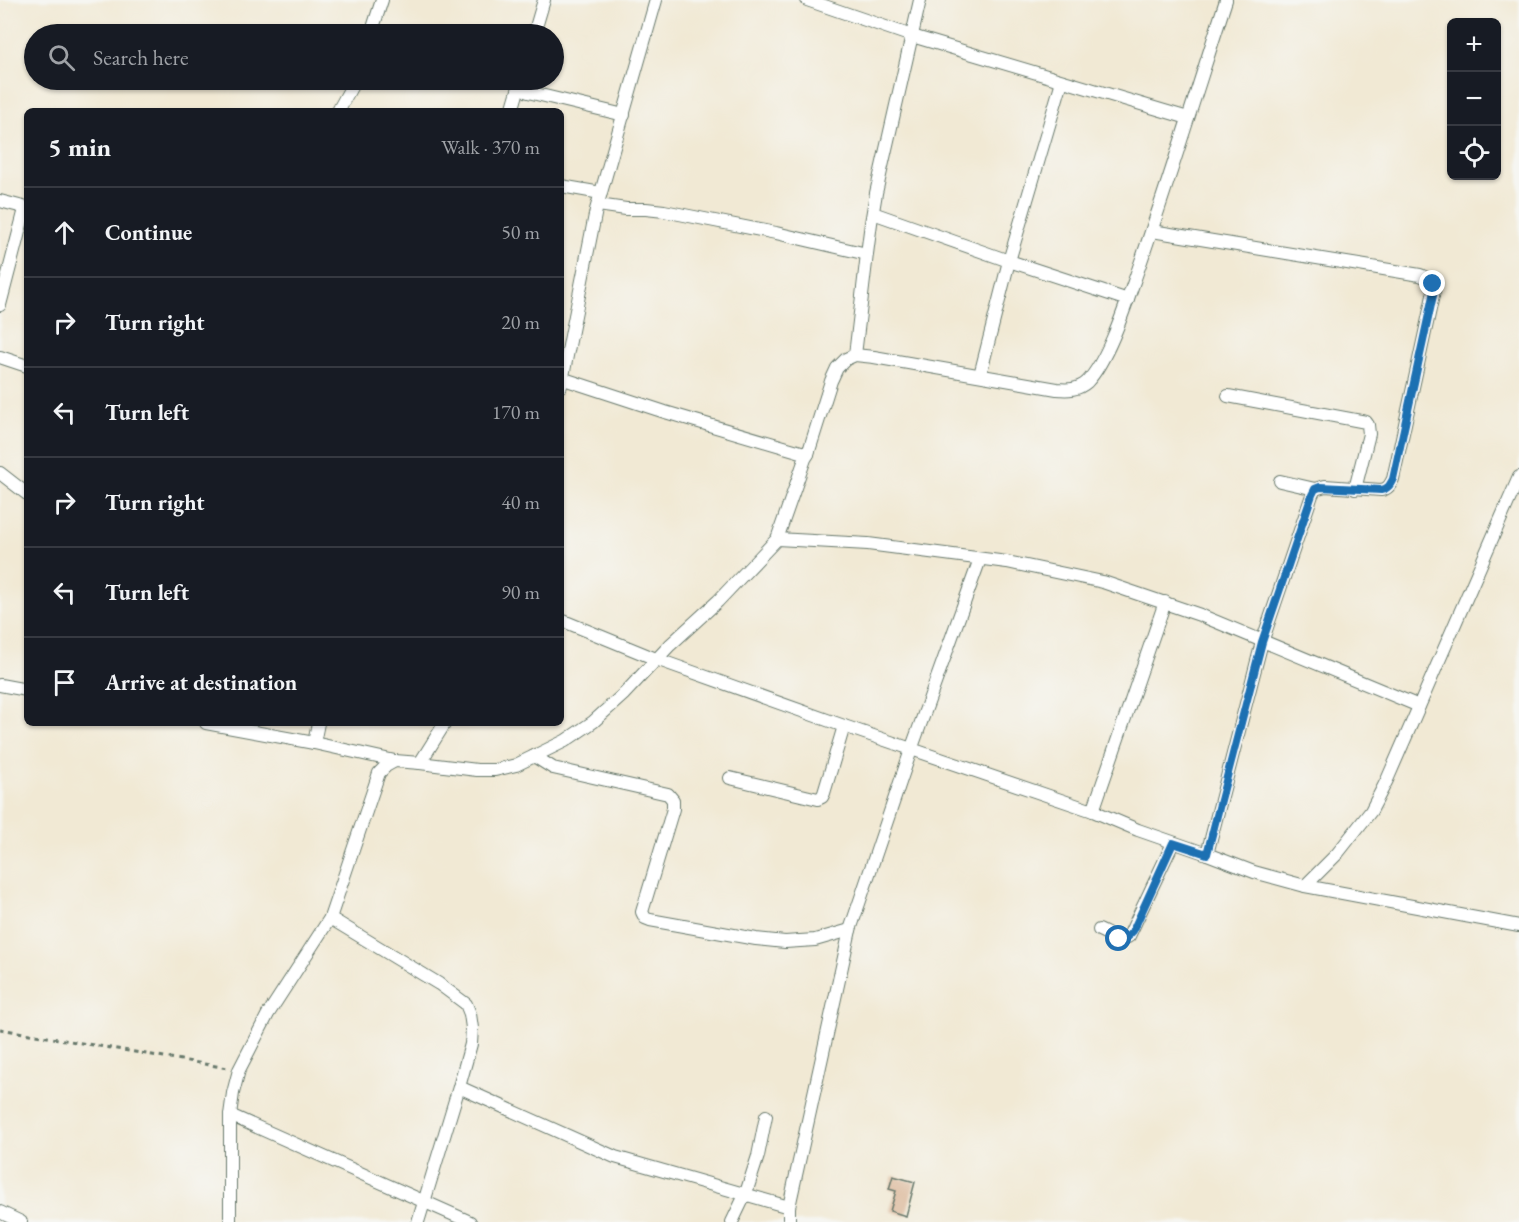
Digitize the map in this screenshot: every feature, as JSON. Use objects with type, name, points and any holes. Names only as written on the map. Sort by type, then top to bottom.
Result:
[{"type":"street","points":[[374,24],[382,0]]},
{"type":"street","points":[[537,24],[544,0]]},
{"type":"street","points":[[564,370],[586,254],[656,0]]},
{"type":"street","points":[[807,0],[912,36],[1188,118]]},
{"type":"street","points":[[855,355],[873,213],[920,0]]},
{"type":"street","points":[[222,726],[395,761],[477,770],[495,770],[516,765],[579,733],[593,722],[718,601],[777,539],[808,454],[831,381],[841,363],[855,355],[914,363],[1057,389],[1080,387],[1102,360],[1128,300],[1226,0]]},
{"type":"street","points":[[980,375],[1009,261],[1062,81]]},
{"type":"street","points":[[340,108],[350,90]]},
{"type":"street","points":[[513,108],[518,90]]},
{"type":"street","points":[[528,92],[624,115]]},
{"type":"street","points":[[564,187],[626,209],[664,211],[776,232],[867,254]]},
{"type":"street","points":[[0,201],[24,207]]},
{"type":"street","points":[[873,213],[1128,300]]},
{"type":"street","points":[[0,304],[24,215]]},
{"type":"street","points":[[1152,231],[1419,275],[1431,280],[1434,291],[1390,485],[1384,490],[1325,486],[1315,489],[1280,481]]},
{"type":"street","points":[[0,357],[24,365]]},
{"type":"street","points":[[564,382],[808,454]]},
{"type":"street","points":[[1228,396],[1366,422],[1370,434],[1355,489]]},
{"type":"street","points":[[0,473],[24,492]]},
{"type":"street","points":[[1305,886],[1336,854],[1371,811],[1387,780],[1519,477]]},
{"type":"street","points":[[1207,854],[1262,642],[1315,489]]},
{"type":"street","points":[[777,539],[868,544],[1007,562],[1103,582],[1200,615],[1419,706]]},
{"type":"street","points":[[789,1222],[789,1207],[850,930],[911,750],[980,559]]},
{"type":"street","points":[[1093,811],[1165,602]]},
{"type":"street","points":[[564,621],[656,659],[911,750],[1093,811],[1254,872],[1305,886],[1519,926]]},
{"type":"street","points":[[0,685],[24,689]]},
{"type":"street","points":[[314,743],[317,726]]},
{"type":"street","points":[[420,763],[443,726]]},
{"type":"street","points":[[730,778],[818,799],[824,793],[844,726]]},
{"type":"street","points":[[370,755],[375,760],[379,773]]},
{"type":"street","points":[[534,756],[553,768],[668,794],[673,800],[673,809],[642,912],[650,921],[785,942],[815,940],[850,930]]},
{"type":"street","points":[[230,1222],[230,1115],[239,1070],[268,1014],[330,918],[379,773],[395,761]]},
{"type":"street","points":[[1099,930],[1119,939],[1129,936],[1173,843]]},
{"type":"street","points":[[330,918],[439,984],[466,1004],[470,1014],[471,1044],[418,1222]]},
{"type":"street","points":[[459,1087],[615,1157],[789,1207]]},
{"type":"street","points":[[230,1115],[470,1222]]},
{"type":"street","points":[[732,1222],[746,1193],[758,1156],[766,1116]]},
{"type":"street","points":[[0,1212],[21,1222]]},
{"type":"path","points":[[0,1029],[239,1070]]},
{"type":"building","points":[[893,1176],[915,1182],[906,1216],[890,1211],[896,1191],[889,1189]]},
{"type":"route","points":[[1119,939],[1125,939],[1133,931],[1173,843],[1207,854],[1262,642],[1315,489],[1325,486],[1384,490],[1393,479],[1434,291],[1433,284]]}]
